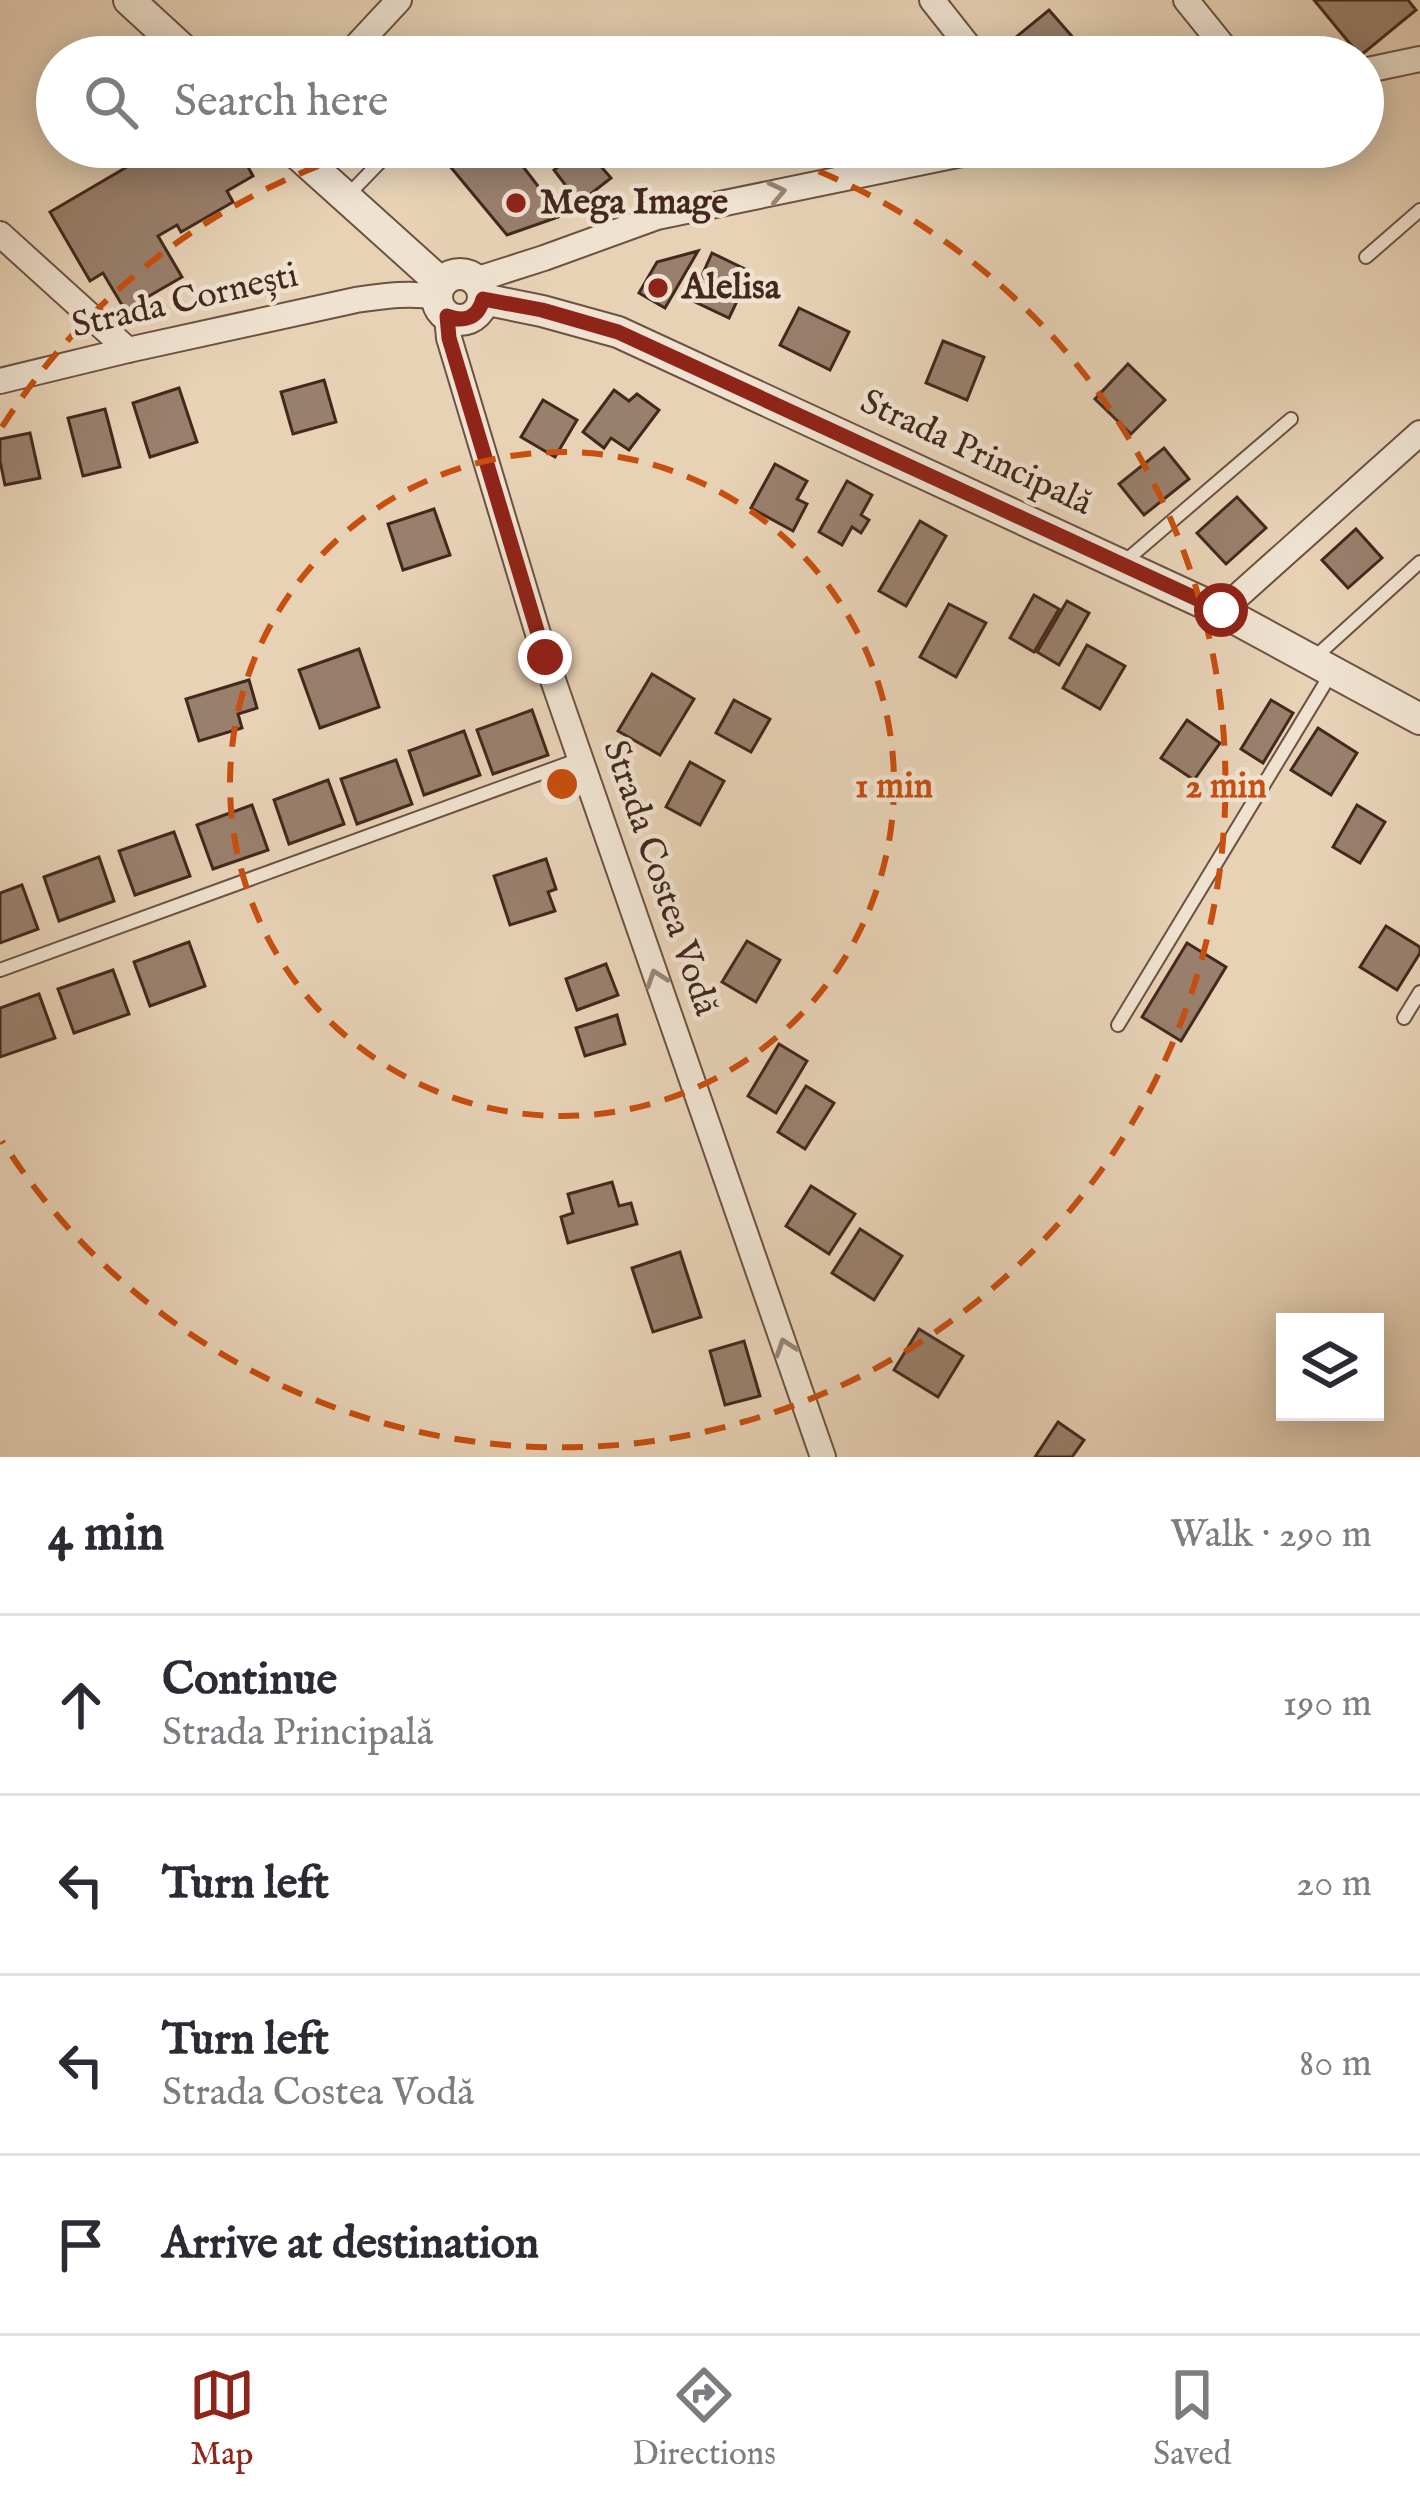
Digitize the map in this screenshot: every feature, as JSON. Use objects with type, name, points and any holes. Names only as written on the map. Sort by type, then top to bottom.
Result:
[{"type":"street","points":[[129,0],[168,36]]},
{"type":"street","points":[[365,36],[398,0]]},
{"type":"street","points":[[932,0],[960,36]]},
{"type":"street","points":[[1186,0],[1215,36]]},
{"type":"street","points":[[1384,67],[1420,59]]},
{"type":"street","points":[[314,168],[396,243],[442,299],[462,320],[481,307],[479,290],[461,274],[447,278],[442,299]]},
{"type":"street","points":[[479,290],[544,258],[657,217],[894,168]]},
{"type":"street","points":[[0,234],[128,350]]},
{"type":"street","points":[[386,295],[400,283],[405,266],[396,243]]},
{"type":"street","points":[[542,310],[528,292],[529,277],[544,258]]},
{"type":"street","name":"Strada Principală","points":[[479,290],[618,332],[1221,610],[1420,719]]},
{"type":"street","name":"Strada Cornești","points":[[0,381],[386,295],[418,293],[442,299]]},
{"type":"street","name":"Strada Costea Vodă","points":[[442,299],[449,338],[545,657],[823,1457]]},
{"type":"street","points":[[1221,610],[1420,433]]},
{"type":"lane","points":[[346,197],[374,168]]},
{"type":"lane","points":[[1366,257],[1420,210]]},
{"type":"lane","points":[[1122,564],[1291,419]]},
{"type":"lane","points":[[1118,1025],[1322,665],[1420,562]]},
{"type":"lane","points":[[0,970],[580,759]]},
{"type":"lane","points":[[1404,1018],[1420,992]]},
{"type":"building","points":[[1314,0],[1408,0],[1416,10],[1384,36],[1344,36]]},
{"type":"building","points":[[1049,10],[1072,36],[1017,36]]},
{"type":"building","points":[[125,168],[249,168],[253,176],[227,191],[233,202],[181,232],[177,225],[158,236],[182,277],[125,310],[103,273],[90,281],[50,212]]},
{"type":"building","name":"Mega Image","points":[[451,168],[524,168],[561,216],[507,235]]},
{"type":"building","points":[[602,168],[611,178],[579,203],[554,170]]},
{"type":"building","points":[[698,251],[665,308],[639,293],[657,262]]},
{"type":"building","points":[[712,253],[751,272],[729,318],[691,300]]},
{"type":"building","points":[[799,308],[849,332],[830,370],[780,345]]},
{"type":"building","points":[[943,341],[984,357],[967,400],[926,383]]},
{"type":"building","points":[[1128,364],[1165,400],[1131,434],[1095,399]]},
{"type":"building","points":[[324,380],[336,422],[293,434],[281,392]]},
{"type":"building","points":[[179,388],[197,442],[150,457],[133,403]]},
{"type":"building","points":[[614,390],[629,401],[637,394],[659,410],[629,450],[611,438],[604,448],[583,432]]},
{"type":"building","points":[[543,400],[577,420],[555,457],[521,437]]},
{"type":"building","points":[[105,409],[120,467],[83,476],[68,418]]},
{"type":"building","points":[[30,433],[40,478],[5,485],[0,439]]},
{"type":"building","points":[[1164,448],[1189,479],[1144,515],[1119,484]]},
{"type":"building","points":[[775,464],[807,481],[797,499],[807,504],[793,531],[751,508]]},
{"type":"building","points":[[847,481],[872,495],[861,515],[869,520],[861,533],[852,527],[842,545],[819,532]]},
{"type":"building","points":[[1237,497],[1266,528],[1226,564],[1197,533]]},
{"type":"building","points":[[434,509],[450,555],[403,570],[388,524]]},
{"type":"building","points":[[920,521],[946,536],[906,606],[879,591]]},
{"type":"building","points":[[1356,529],[1382,558],[1348,588],[1322,560]]},
{"type":"building","points":[[1034,595],[1059,609],[1034,652],[1010,638]]},
{"type":"building","points":[[1067,601],[1089,613],[1059,665],[1037,652]]},
{"type":"building","points":[[949,604],[986,623],[956,677],[920,657]]},
{"type":"building","points":[[1087,645],[1125,666],[1100,709],[1063,688]]},
{"type":"building","points":[[359,649],[379,707],[320,728],[299,670]]},
{"type":"building","points":[[652,674],[694,699],[660,755],[618,731]]},
{"type":"building","points":[[249,680],[257,708],[238,714],[242,728],[199,741],[186,699]]},
{"type":"building","points":[[734,700],[770,719],[751,752],[716,733]]},
{"type":"building","points":[[1271,700],[1293,713],[1263,763],[1241,749]]},
{"type":"building","points":[[532,710],[548,755],[493,774],[477,730]]},
{"type":"building","points":[[1187,720],[1220,743],[1194,780],[1161,758]]},
{"type":"building","points":[[1318,728],[1357,753],[1331,795],[1291,770]]},
{"type":"building","points":[[464,731],[480,775],[424,795],[409,751]]},
{"type":"building","points":[[396,760],[412,804],[357,824],[341,779]]},
{"type":"building","points":[[690,762],[724,781],[700,825],[666,807]]},
{"type":"building","points":[[328,780],[344,824],[289,844],[274,800]]},
{"type":"building","points":[[252,805],[268,850],[213,869],[197,825]]},
{"type":"building","points":[[1357,805],[1385,822],[1360,863],[1333,847]]},
{"type":"building","points":[[174,832],[190,876],[135,895],[119,851]]},
{"type":"building","points":[[99,857],[114,901],[59,921],[44,877]]},
{"type":"building","points":[[546,859],[556,889],[548,892],[555,911],[510,925],[494,876]]},
{"type":"building","points":[[22,885],[38,929],[0,943],[0,893]]},
{"type":"building","points":[[1386,926],[1420,947],[1397,990],[1360,967]]},
{"type":"building","points":[[747,941],[780,960],[756,1002],[722,982]]},
{"type":"building","points":[[189,942],[205,986],[150,1006],[134,962]]},
{"type":"building","points":[[1187,943],[1226,967],[1181,1041],[1142,1017]]},
{"type":"building","points":[[606,964],[618,995],[577,1010],[566,979]]},
{"type":"building","points":[[113,970],[129,1014],[74,1033],[58,989]]},
{"type":"building","points":[[39,994],[55,1038],[0,1057],[0,1008]]},
{"type":"building","points":[[617,1015],[625,1044],[585,1056],[576,1028]]},
{"type":"building","points":[[779,1044],[807,1061],[776,1113],[748,1096]]},
{"type":"building","points":[[806,1086],[834,1103],[805,1149],[778,1132]]},
{"type":"building","points":[[612,1182],[619,1206],[631,1203],[637,1224],[568,1243],[561,1217],[573,1213],[568,1194]]},
{"type":"building","points":[[811,1186],[855,1214],[829,1254],[786,1226]]},
{"type":"building","points":[[860,1229],[902,1256],[874,1300],[832,1273]]},
{"type":"building","points":[[680,1252],[701,1317],[653,1332],[632,1268]]},
{"type":"building","points":[[919,1329],[963,1356],[938,1397],[894,1370]]},
{"type":"building","points":[[744,1341],[760,1396],[725,1405],[710,1351]]},
{"type":"building","points":[[1058,1422],[1084,1440],[1072,1457],[1035,1457]]},
{"type":"place","name":"Mega Image","points":[[516,203]]},
{"type":"place","name":"Alelisa","points":[[658,288]]},
{"type":"route","points":[[545,657],[449,338],[447,316],[470,318],[483,299],[618,332],[1221,610]]}]
